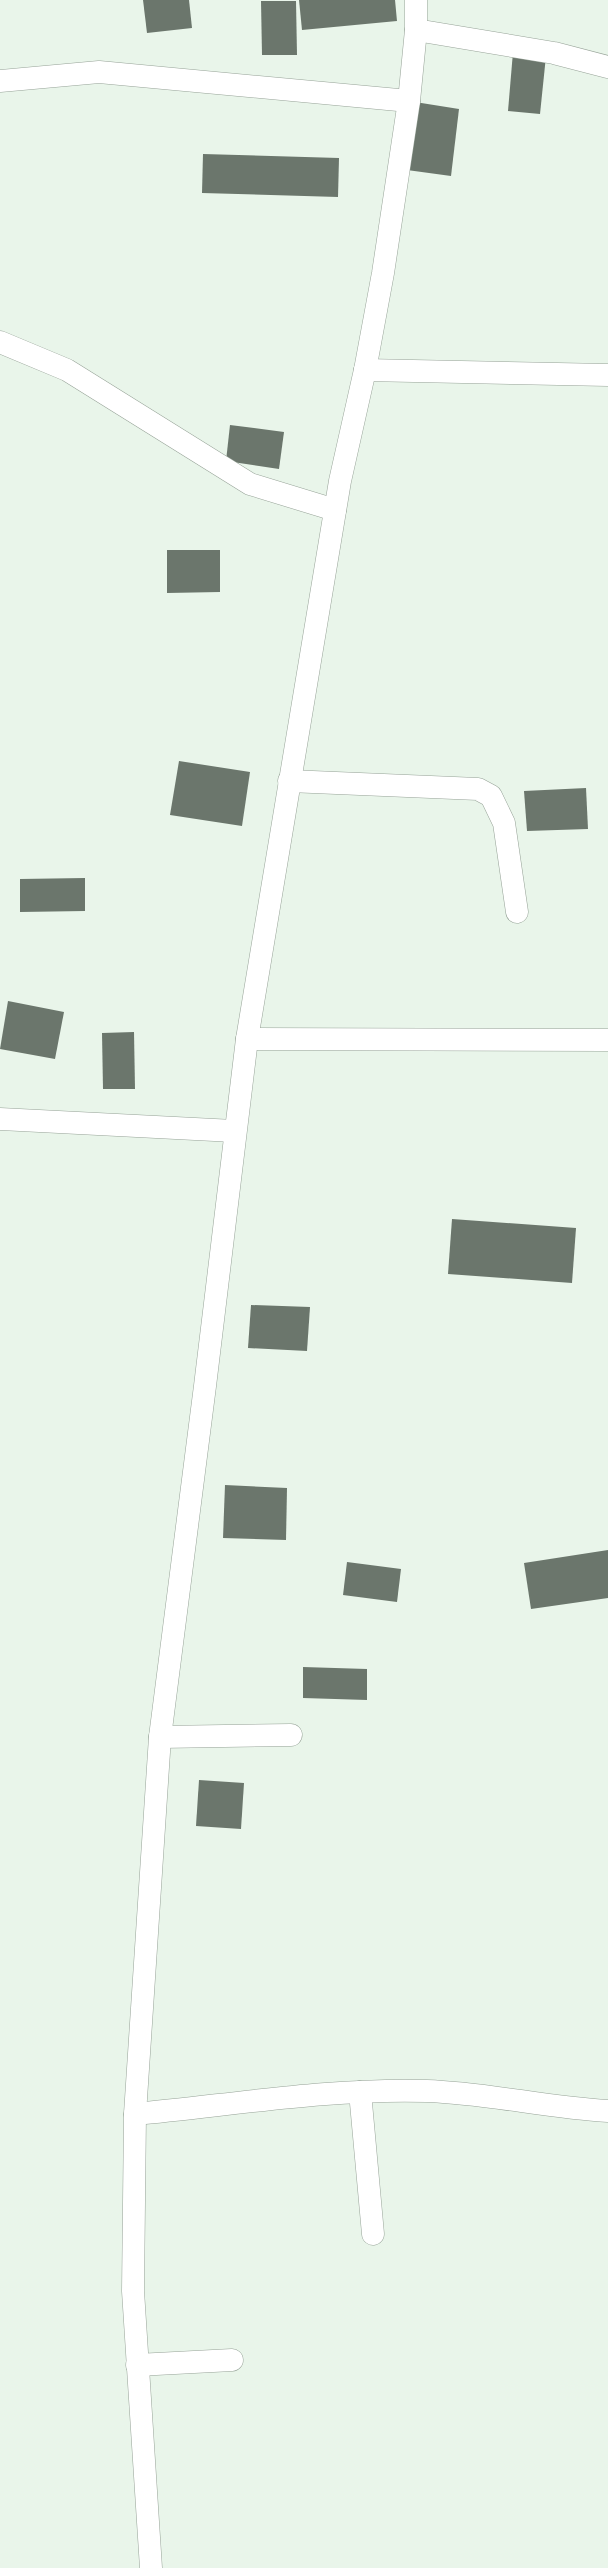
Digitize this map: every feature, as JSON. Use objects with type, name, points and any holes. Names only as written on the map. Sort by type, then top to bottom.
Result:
[{"type":"street","points":[[152,2568],[137,2365],[134,2291],[135,2114],[160,1737],[206,1386],[234,1131],[247,1039],[335,510],[365,370],[383,273],[409,101],[416,30],[416,0]]},
{"type":"street","points":[[416,30],[554,53],[608,67]]},
{"type":"street","points":[[0,81],[99,72],[409,101]]},
{"type":"street","points":[[0,342],[67,370],[250,484],[335,510]]},
{"type":"street","points":[[365,370],[608,374]]},
{"type":"street","points":[[289,781],[478,790],[491,796],[504,823],[517,912]]},
{"type":"street","points":[[247,1039],[608,1040]]},
{"type":"street","points":[[0,1120],[234,1131]]},
{"type":"street","points":[[160,1737],[291,1735]]},
{"type":"street","points":[[135,2114],[360,2092],[461,2092],[608,2111]]},
{"type":"street","points":[[360,2092],[373,2234]]},
{"type":"street","points":[[137,2365],[232,2360]]},
{"type":"building","points":[[143,0],[189,0],[192,28],[147,33]]},
{"type":"building","points":[[299,0],[395,0],[397,21],[302,30]]},
{"type":"building","points":[[261,1],[296,1],[297,55],[262,55]]},
{"type":"building","points":[[513,52],[546,56],[540,114],[508,111]]},
{"type":"building","points":[[415,102],[459,109],[451,176],[407,170]]},
{"type":"building","points":[[203,154],[339,158],[338,197],[202,193]]},
{"type":"building","points":[[230,425],[284,432],[279,469],[226,461]]},
{"type":"building","points":[[167,550],[220,550],[220,592],[167,593]]},
{"type":"building","points":[[179,761],[250,772],[242,826],[170,815]]},
{"type":"building","points":[[586,788],[588,829],[527,831],[524,791]]},
{"type":"building","points":[[85,878],[85,911],[20,912],[20,879]]},
{"type":"building","points":[[8,1001],[64,1012],[55,1059],[0,1049]]},
{"type":"building","points":[[134,1032],[135,1089],[103,1089],[102,1033]]},
{"type":"building","points":[[452,1219],[576,1228],[572,1283],[448,1274]]},
{"type":"building","points":[[251,1305],[310,1307],[307,1351],[248,1348]]},
{"type":"building","points":[[225,1485],[287,1488],[286,1540],[223,1538]]},
{"type":"building","points":[[608,1550],[608,1598],[531,1609],[524,1563]]},
{"type":"building","points":[[347,1562],[401,1569],[397,1602],[343,1595]]},
{"type":"building","points":[[303,1667],[367,1669],[367,1700],[303,1698]]},
{"type":"building","points":[[199,1780],[244,1783],[241,1829],[196,1826]]}]
